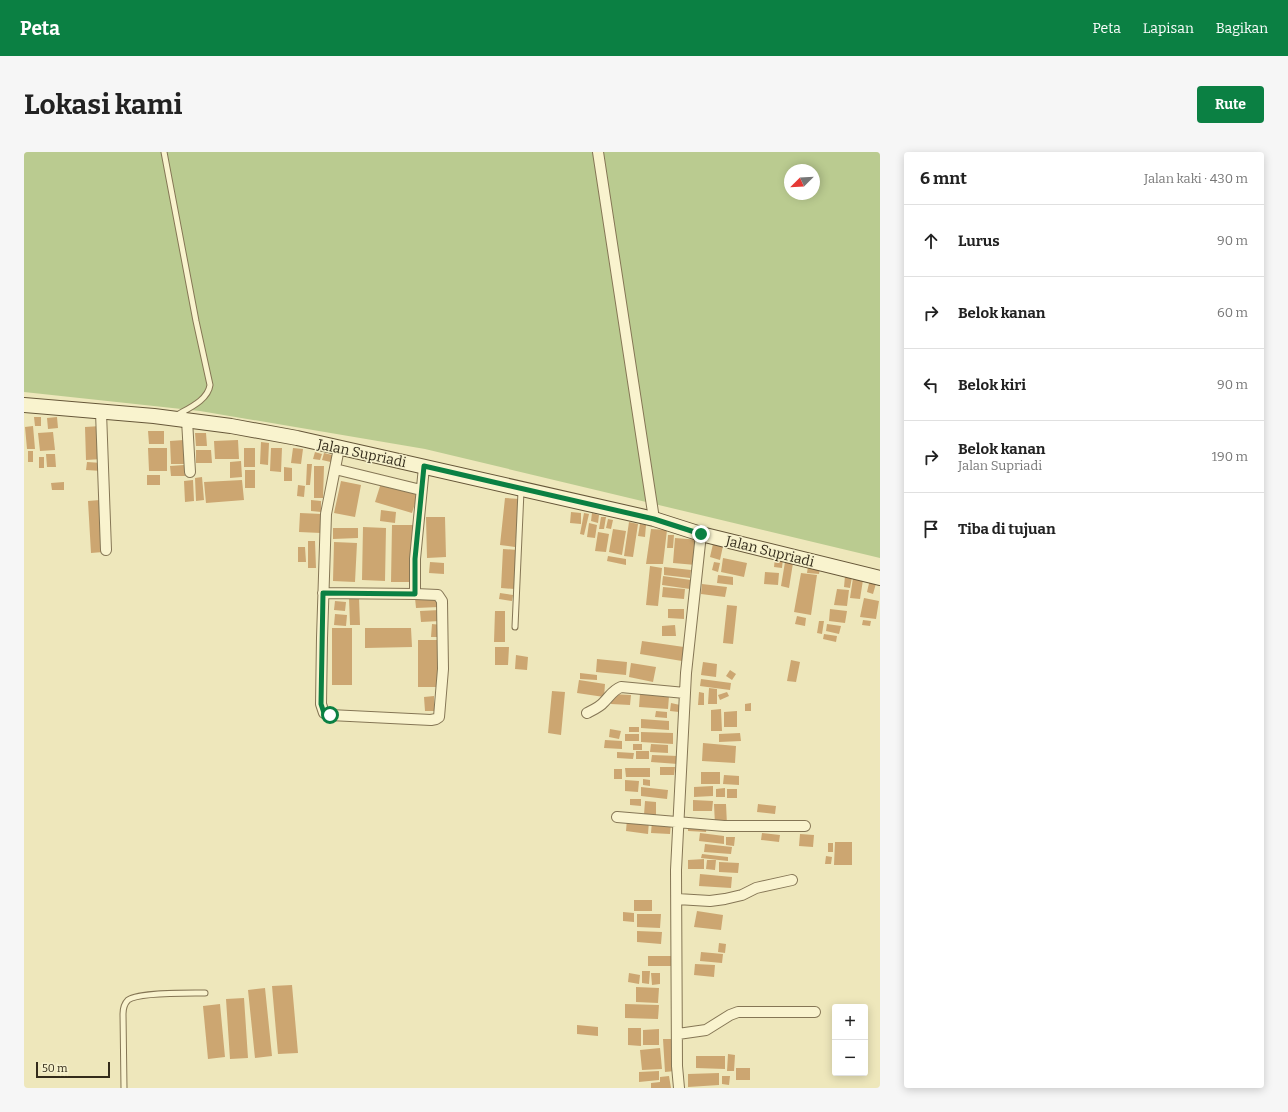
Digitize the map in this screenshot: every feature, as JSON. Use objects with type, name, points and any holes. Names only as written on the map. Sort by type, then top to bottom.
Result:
[{"type":"main road","name":"Jalan Supriadi","points":[[24,405],[172,418],[297,438],[654,519],[701,534],[880,578]]},
{"type":"street","points":[[598,152],[654,519]]},
{"type":"street","points":[[101,412],[106,550]]},
{"type":"street","points":[[187,420],[190,472]]},
{"type":"street","points":[[323,593],[438,595],[442,601],[443,669],[440,714],[438,718],[434,720],[330,715],[324,713],[321,704],[323,593],[326,514],[339,448]]},
{"type":"street","points":[[415,594],[415,559],[424,466]]},
{"type":"street","points":[[335,469],[421,490]]},
{"type":"street","points":[[679,1088],[677,1066],[676,870],[685,693],[701,534]]},
{"type":"street","points":[[587,713],[598,707],[613,692],[621,687],[685,693]]},
{"type":"street","points":[[617,817],[724,826],[805,826]]},
{"type":"street","points":[[677,899],[725,899],[742,895],[756,888],[792,880]]},
{"type":"street","points":[[678,1034],[706,1030],[730,1015],[738,1012],[815,1012]]},
{"type":"lane","points":[[164,152],[196,321],[210,385],[209,391],[205,397],[172,418]]},
{"type":"lane","points":[[515,627],[521,489]]},
{"type":"lane","points":[[124,1088],[123,1014],[124,1005],[127,1001],[133,998],[154,994],[205,993]]},
{"type":"green space","points":[[24,152],[880,152],[880,558],[425,449],[200,411],[24,392]]},
{"type":"building","points":[[34,417],[41,417],[41,426],[35,426]]},
{"type":"building","points":[[57,417],[58,428],[48,429],[47,418]]},
{"type":"building","points":[[33,426],[35,449],[27,449],[25,427]]},
{"type":"building","points":[[101,426],[102,459],[86,460],[85,427]]},
{"type":"building","points":[[148,431],[164,431],[164,444],[149,444]]},
{"type":"building","points":[[53,432],[55,450],[40,451],[38,433]]},
{"type":"building","points":[[195,433],[206,433],[207,446],[196,446]]},
{"type":"building","points":[[184,440],[185,464],[171,464],[170,441]]},
{"type":"building","points":[[238,440],[239,459],[215,459],[214,441]]},
{"type":"building","points":[[261,442],[269,443],[268,465],[260,464]]},
{"type":"building","points":[[148,448],[167,448],[167,471],[149,471]]},
{"type":"building","points":[[244,448],[255,448],[255,467],[244,467]]},
{"type":"building","points":[[271,448],[282,448],[281,472],[270,471]]},
{"type":"building","points":[[293,448],[303,449],[301,464],[291,463]]},
{"type":"building","points":[[196,450],[211,450],[212,463],[196,463]]},
{"type":"building","points":[[28,451],[33,451],[33,462],[28,462]]},
{"type":"building","points":[[315,452],[322,454],[320,460],[313,459]]},
{"type":"building","points":[[324,453],[336,456],[335,463],[322,460]]},
{"type":"building","points":[[46,454],[55,454],[56,467],[47,467]]},
{"type":"building","points":[[39,457],[44,457],[44,468],[39,468]]},
{"type":"building","points":[[241,461],[242,477],[230,478],[230,462]]},
{"type":"building","points":[[87,462],[102,463],[102,471],[86,470]]},
{"type":"building","points":[[307,464],[312,464],[310,485],[306,485]]},
{"type":"building","points":[[184,465],[185,476],[171,476],[170,466]]},
{"type":"building","points":[[314,466],[324,466],[323,498],[314,498]]},
{"type":"building","points":[[284,467],[292,468],[292,481],[284,481]]},
{"type":"building","points":[[245,470],[255,470],[255,488],[245,488]]},
{"type":"building","points":[[147,475],[160,475],[160,485],[147,485]]},
{"type":"building","points":[[202,477],[204,500],[196,501],[195,478]]},
{"type":"building","points":[[193,480],[194,501],[185,502],[184,481]]},
{"type":"building","points":[[242,480],[244,500],[206,503],[204,482]]},
{"type":"building","points":[[341,481],[361,485],[355,517],[334,513]]},
{"type":"building","points":[[64,482],[64,490],[52,490],[51,483]]},
{"type":"building","points":[[381,483],[418,494],[412,513],[375,502]]},
{"type":"building","points":[[298,485],[305,486],[304,497],[297,496]]},
{"type":"building","points":[[505,498],[520,499],[515,547],[500,545]]},
{"type":"building","points":[[100,500],[103,552],[91,553],[88,501]]},
{"type":"building","points":[[311,500],[321,501],[321,512],[311,511]]},
{"type":"building","points":[[381,510],[396,512],[395,523],[380,521]]},
{"type":"building","points":[[571,512],[581,513],[581,524],[570,523]]},
{"type":"building","points":[[300,513],[322,514],[321,533],[299,532]]},
{"type":"building","points":[[584,513],[589,514],[584,535],[580,534]]},
{"type":"building","points":[[592,513],[599,515],[598,523],[591,521]]},
{"type":"building","points":[[426,517],[445,517],[446,557],[427,558]]},
{"type":"building","points":[[601,517],[606,517],[604,529],[599,529]]},
{"type":"building","points":[[608,519],[613,520],[611,529],[606,528]]},
{"type":"building","points":[[629,522],[638,524],[633,557],[624,556]]},
{"type":"building","points":[[589,523],[597,525],[595,538],[587,537]]},
{"type":"building","points":[[640,524],[646,525],[645,537],[638,536]]},
{"type":"building","points":[[392,525],[413,525],[413,582],[391,582]]},
{"type":"building","points":[[363,527],[386,528],[385,581],[362,580]]},
{"type":"building","points":[[333,528],[358,528],[358,538],[333,539]]},
{"type":"building","points":[[613,529],[626,531],[622,555],[609,552]]},
{"type":"building","points":[[651,529],[667,530],[663,564],[646,564]]},
{"type":"building","points":[[598,532],[609,534],[606,552],[595,551]]},
{"type":"building","points":[[668,535],[674,535],[673,548],[667,548]]},
{"type":"building","points":[[675,538],[699,540],[696,565],[673,563]]},
{"type":"building","points":[[308,541],[315,541],[316,568],[308,568]]},
{"type":"building","points":[[334,542],[357,543],[355,582],[333,581]]},
{"type":"building","points":[[713,544],[723,546],[720,560],[710,557]]},
{"type":"building","points":[[298,547],[305,547],[306,562],[298,562]]},
{"type":"building","points":[[503,549],[518,550],[515,589],[501,588]]},
{"type":"building","points":[[608,556],[626,559],[626,565],[607,561]]},
{"type":"building","points":[[775,557],[783,558],[782,568],[774,567]]},
{"type":"building","points":[[723,558],[747,563],[744,577],[721,572]]},
{"type":"building","points":[[430,562],[444,563],[444,574],[429,573]]},
{"type":"building","points":[[714,562],[720,563],[718,572],[712,570]]},
{"type":"building","points":[[785,562],[793,563],[789,588],[781,586]]},
{"type":"building","points":[[650,566],[662,568],[658,606],[646,605]]},
{"type":"building","points":[[808,566],[820,568],[819,574],[807,573]]},
{"type":"building","points":[[664,567],[691,570],[690,578],[664,575]]},
{"type":"building","points":[[765,572],[779,573],[778,585],[764,584]]},
{"type":"building","points":[[801,573],[817,575],[811,615],[794,612]]},
{"type":"building","points":[[718,575],[733,577],[733,585],[717,583]]},
{"type":"building","points":[[663,576],[691,580],[690,589],[662,585]]},
{"type":"building","points":[[845,576],[852,577],[850,588],[844,587]]},
{"type":"building","points":[[853,578],[863,580],[860,599],[850,598]]},
{"type":"building","points":[[870,579],[877,580],[873,594],[867,592]]},
{"type":"building","points":[[702,584],[727,587],[725,597],[701,594]]},
{"type":"building","points":[[663,587],[685,589],[684,599],[662,597]]},
{"type":"building","points":[[837,589],[849,590],[847,606],[834,605]]},
{"type":"building","points":[[500,593],[513,595],[512,601],[499,599]]},
{"type":"building","points":[[438,596],[439,607],[416,608],[415,598]]},
{"type":"building","points":[[359,597],[360,625],[350,625],[349,598]]},
{"type":"building","points":[[864,598],[879,601],[876,619],[860,617]]},
{"type":"building","points":[[335,601],[346,602],[345,611],[334,610]]},
{"type":"building","points":[[727,605],[737,606],[733,644],[723,643]]},
{"type":"building","points":[[668,609],[684,609],[684,619],[668,618]]},
{"type":"building","points":[[830,609],[847,611],[845,623],[829,621]]},
{"type":"building","points":[[440,610],[440,621],[421,622],[420,611]]},
{"type":"building","points":[[495,611],[505,611],[505,642],[494,642]]},
{"type":"building","points":[[335,614],[347,615],[346,626],[334,625]]},
{"type":"building","points":[[797,616],[806,618],[805,626],[795,624]]},
{"type":"building","points":[[863,620],[871,621],[870,626],[862,625]]},
{"type":"building","points":[[819,621],[824,621],[822,634],[817,633]]},
{"type":"building","points":[[432,624],[442,625],[441,637],[431,637]]},
{"type":"building","points":[[827,624],[841,626],[839,634],[826,631]]},
{"type":"building","points":[[675,625],[676,636],[662,636],[662,626]]},
{"type":"building","points":[[332,628],[352,628],[352,685],[332,685]]},
{"type":"building","points":[[365,628],[411,628],[412,647],[365,648]]},
{"type":"building","points":[[824,634],[837,636],[836,642],[823,639]]},
{"type":"building","points":[[418,640],[438,640],[437,687],[418,687]]},
{"type":"building","points":[[642,641],[684,647],[682,661],[640,654]]},
{"type":"building","points":[[495,647],[509,647],[508,665],[495,665]]},
{"type":"building","points":[[516,655],[528,657],[527,670],[515,669]]},
{"type":"building","points":[[597,659],[627,662],[626,675],[596,672]]},
{"type":"building","points":[[791,660],[800,662],[796,682],[787,681]]},
{"type":"building","points":[[703,662],[717,664],[716,677],[701,675]]},
{"type":"building","points":[[631,663],[656,667],[653,682],[629,677]]},
{"type":"building","points":[[730,670],[736,674],[732,680],[726,676]]},
{"type":"building","points":[[580,673],[597,675],[597,680],[580,679]]},
{"type":"building","points":[[701,679],[731,683],[730,690],[700,686]]},
{"type":"building","points":[[579,680],[605,684],[604,697],[577,693]]},
{"type":"building","points":[[709,688],[717,689],[717,704],[708,704]]},
{"type":"building","points":[[552,691],[565,692],[561,735],[548,733]]},
{"type":"building","points":[[699,692],[704,693],[704,705],[698,705]]},
{"type":"building","points":[[727,692],[729,696],[720,700],[718,695]]},
{"type":"building","points":[[612,694],[631,695],[630,705],[611,704]]},
{"type":"building","points":[[640,694],[669,696],[668,709],[639,707]]},
{"type":"building","points":[[434,696],[434,711],[425,711],[424,697]]},
{"type":"building","points":[[671,703],[680,705],[679,712],[670,711]]},
{"type":"building","points":[[751,703],[751,711],[745,711],[745,704]]},
{"type":"building","points":[[721,709],[722,731],[711,731],[711,710]]},
{"type":"building","points":[[656,711],[667,712],[667,718],[655,717]]},
{"type":"building","points":[[737,711],[737,727],[724,727],[724,712]]},
{"type":"building","points":[[641,719],[669,721],[669,730],[641,728]]},
{"type":"building","points":[[629,727],[639,727],[639,732],[629,732]]},
{"type":"building","points":[[610,729],[621,731],[619,739],[609,737]]},
{"type":"building","points":[[641,732],[673,733],[673,744],[641,742]]},
{"type":"building","points":[[740,733],[741,741],[719,742],[719,734]]},
{"type":"building","points":[[625,734],[639,734],[639,741],[625,741]]},
{"type":"building","points":[[605,740],[622,741],[622,749],[604,748]]},
{"type":"building","points":[[703,743],[736,746],[735,763],[702,761]]},
{"type":"building","points":[[633,744],[642,744],[642,750],[633,750]]},
{"type":"building","points":[[651,744],[668,745],[668,753],[650,752]]},
{"type":"building","points":[[636,751],[649,751],[649,759],[636,759]]},
{"type":"building","points":[[617,752],[634,753],[633,759],[617,758]]},
{"type":"building","points":[[652,755],[678,756],[678,764],[651,762]]},
{"type":"building","points":[[660,767],[675,767],[674,775],[660,775]]},
{"type":"building","points":[[625,768],[650,768],[650,777],[626,777]]},
{"type":"building","points":[[614,769],[622,769],[622,779],[614,779]]},
{"type":"building","points":[[701,772],[720,772],[720,784],[701,784]]},
{"type":"building","points":[[724,775],[739,776],[739,785],[723,784]]},
{"type":"building","points":[[643,779],[650,780],[650,786],[643,785]]},
{"type":"building","points":[[625,780],[639,781],[638,792],[625,791]]},
{"type":"building","points":[[713,786],[713,796],[694,797],[694,787]]},
{"type":"building","points":[[641,787],[668,790],[667,799],[641,796]]},
{"type":"building","points":[[725,788],[725,797],[716,797],[716,789]]},
{"type":"building","points":[[727,789],[737,789],[737,798],[727,798]]},
{"type":"building","points":[[630,799],[641,799],[641,806],[630,805]]},
{"type":"building","points":[[693,800],[713,801],[712,811],[693,811]]},
{"type":"building","points":[[645,801],[656,802],[656,816],[644,815]]},
{"type":"building","points":[[714,804],[726,804],[727,825],[715,825]]},
{"type":"building","points":[[758,804],[776,806],[775,814],[757,812]]},
{"type":"building","points":[[627,819],[649,821],[648,834],[626,831]]},
{"type":"building","points":[[652,821],[671,823],[670,834],[651,833]]},
{"type":"building","points":[[688,824],[707,825],[706,832],[688,831]]},
{"type":"building","points":[[700,833],[724,836],[724,844],[699,841]]},
{"type":"building","points":[[762,833],[780,835],[779,842],[761,840]]},
{"type":"building","points":[[800,834],[814,835],[813,847],[799,846]]},
{"type":"building","points":[[726,837],[735,837],[734,846],[726,845]]},
{"type":"building","points":[[835,842],[852,842],[852,865],[834,865]]},
{"type":"building","points":[[828,843],[833,843],[833,852],[828,852]]},
{"type":"building","points":[[705,844],[732,847],[731,854],[704,852]]},
{"type":"building","points":[[702,854],[728,857],[728,861],[701,858]]},
{"type":"building","points":[[826,856],[832,857],[831,864],[825,864]]},
{"type":"building","points":[[704,859],[704,869],[688,869],[688,860]]},
{"type":"building","points":[[707,860],[716,860],[715,870],[706,869]]},
{"type":"building","points":[[719,862],[739,863],[738,873],[719,872]]},
{"type":"building","points":[[700,874],[732,877],[731,888],[699,886]]},
{"type":"building","points":[[634,900],[652,900],[652,911],[634,911]]},
{"type":"building","points":[[697,911],[723,915],[721,930],[694,927]]},
{"type":"building","points":[[623,912],[634,913],[634,922],[623,921]]},
{"type":"building","points":[[637,914],[661,914],[660,928],[637,927]]},
{"type":"building","points":[[637,931],[662,932],[661,944],[637,942]]},
{"type":"building","points":[[719,943],[726,944],[725,953],[718,952]]},
{"type":"building","points":[[701,952],[723,954],[722,963],[700,961]]},
{"type":"building","points":[[648,956],[672,956],[673,966],[648,966]]},
{"type":"building","points":[[695,964],[715,965],[714,977],[694,975]]},
{"type":"building","points":[[642,971],[650,971],[649,984],[642,983]]},
{"type":"building","points":[[629,973],[640,975],[639,984],[628,982]]},
{"type":"building","points":[[651,973],[660,973],[660,984],[652,985]]},
{"type":"building","points":[[292,985],[298,1053],[278,1054],[272,986]]},
{"type":"building","points":[[636,987],[659,988],[658,1003],[636,1002]]},
{"type":"building","points":[[265,988],[272,1056],[255,1058],[248,990]]},
{"type":"building","points":[[244,998],[248,1058],[230,1059],[226,999]]},
{"type":"building","points":[[220,1004],[225,1057],[208,1059],[203,1006]]},
{"type":"building","points":[[625,1004],[659,1005],[658,1019],[625,1018]]},
{"type":"building","points":[[577,1025],[598,1027],[598,1036],[577,1034]]},
{"type":"building","points":[[628,1028],[641,1028],[641,1046],[628,1045]]},
{"type":"building","points":[[659,1029],[659,1045],[643,1045],[643,1030]]},
{"type":"building","points":[[663,1039],[673,1039],[675,1071],[665,1072]]},
{"type":"building","points":[[660,1048],[662,1069],[642,1070],[640,1050]]},
{"type":"building","points":[[728,1054],[735,1055],[734,1071],[727,1071]]},
{"type":"building","points":[[696,1056],[725,1056],[725,1069],[696,1068]]},
{"type":"building","points":[[736,1068],[750,1068],[750,1080],[736,1080]]},
{"type":"building","points":[[659,1071],[659,1080],[639,1082],[639,1072]]},
{"type":"building","points":[[719,1073],[719,1085],[688,1087],[688,1074]]},
{"type":"building","points":[[669,1076],[671,1088],[651,1088],[651,1083],[660,1082],[660,1077]]},
{"type":"building","points":[[722,1076],[730,1076],[729,1085],[722,1084]]},
{"type":"route","points":[[330,715],[324,713],[321,704],[323,593],[415,594],[415,559],[424,466],[654,519],[701,534]]}]
